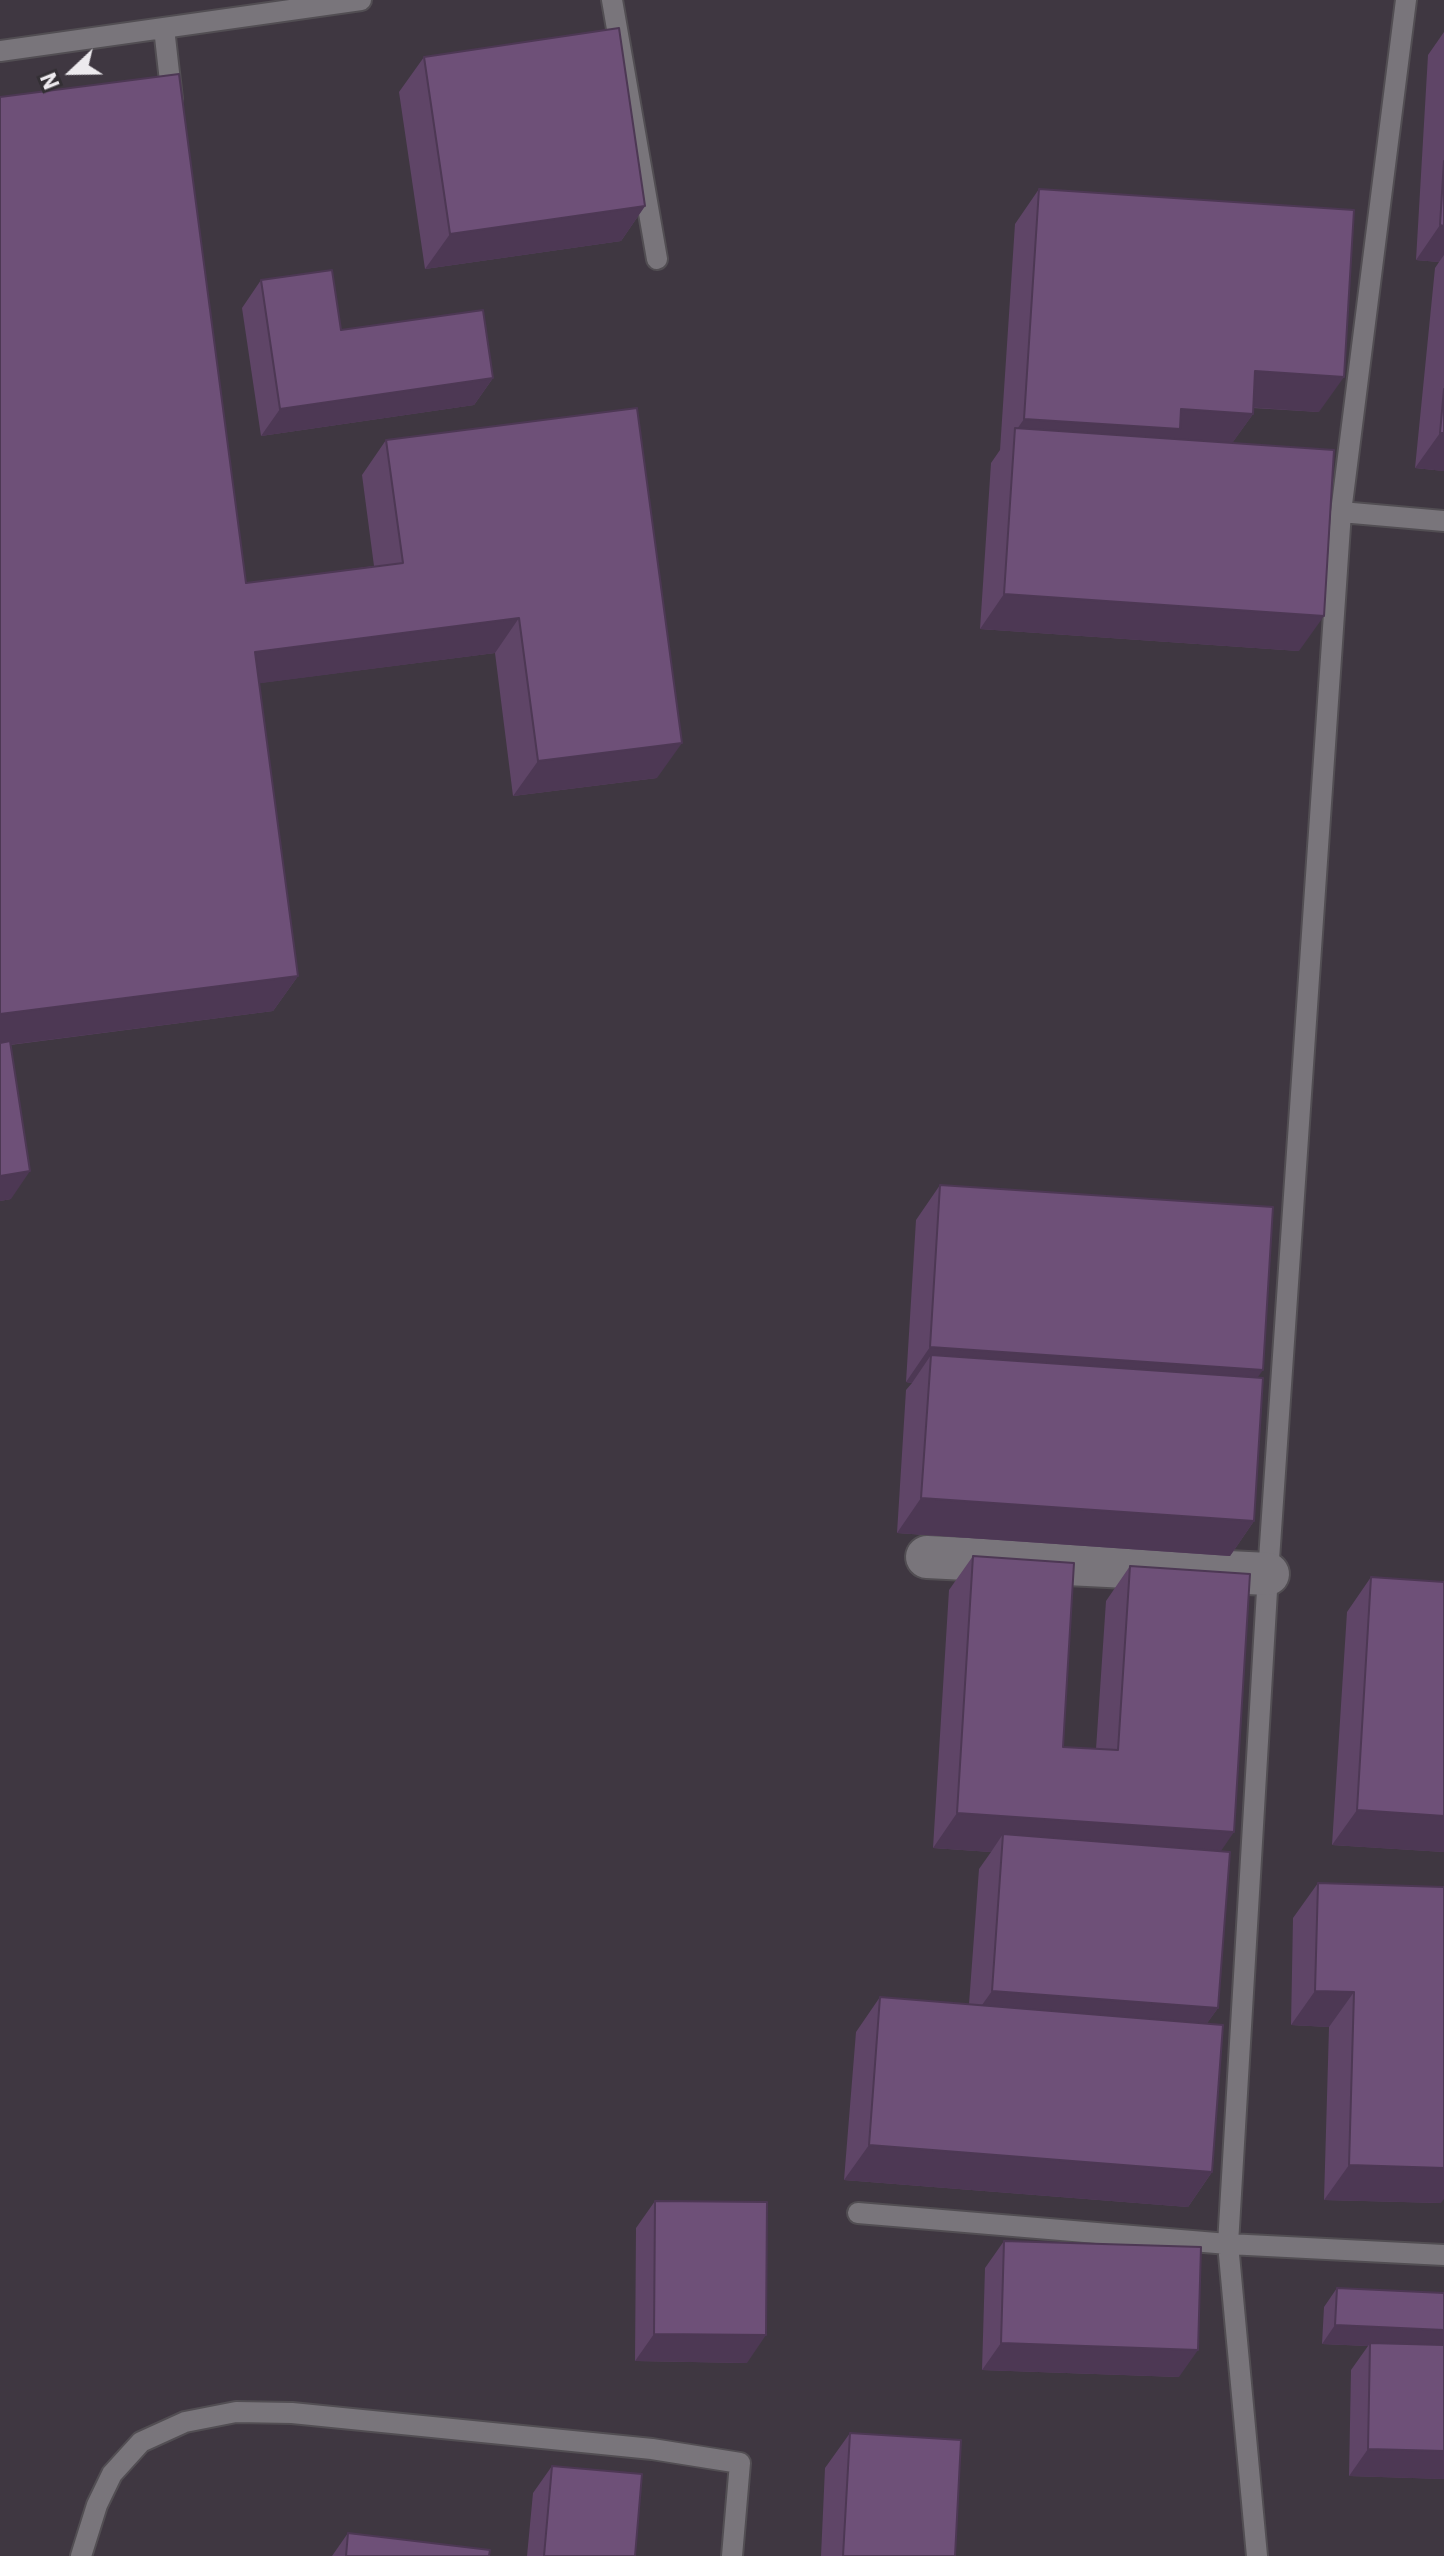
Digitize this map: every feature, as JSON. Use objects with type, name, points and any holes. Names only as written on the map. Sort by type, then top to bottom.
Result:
[{"type":"street","points":[[927,1557],[1268,1574]]},
{"type":"lane","points":[[0,51],[361,0]]},
{"type":"lane","points":[[612,0],[657,259]]},
{"type":"lane","points":[[1257,2556],[1228,2244],[1268,1574],[1341,512],[1406,0]]},
{"type":"lane","points":[[164,28],[175,119]]},
{"type":"lane","points":[[1341,512],[1444,521]]},
{"type":"lane","points":[[858,2213],[1228,2244],[1444,2255]]},
{"type":"lane","points":[[81,2556],[97,2505],[112,2474],[141,2442],[185,2422],[236,2412],[292,2413],[652,2449],[740,2463],[732,2556]]},
{"type":"shaded area","points":[[0,0],[1444,0],[1444,2556],[0,2556]]},
{"type":"building","points":[[619,28],[645,206],[450,234],[424,57]]},
{"type":"building","points":[[179,74],[246,583],[403,563],[386,440],[637,408],[682,743],[538,761],[519,618],[255,652],[298,976],[0,1014],[0,97]]},
{"type":"building","points":[[1444,161],[1444,226],[1440,225]]},
{"type":"building","points":[[1039,189],[1354,210],[1344,377],[1255,371],[1253,414],[1181,409],[1180,429],[1024,419]]},
{"type":"building","points":[[332,270],[341,330],[483,310],[493,378],[280,409],[261,280]]},
{"type":"building","points":[[1444,389],[1444,433],[1440,433]]},
{"type":"building","points":[[1015,428],[1334,450],[1324,616],[1004,594]]},
{"type":"building","points":[[10,1041],[30,1171],[0,1176],[0,1043]]},
{"type":"building","points":[[940,1185],[1273,1207],[1263,1370],[930,1347]]},
{"type":"building","points":[[931,1355],[1263,1378],[1254,1521],[921,1498]]},
{"type":"building","points":[[973,1556],[1074,1563],[1063,1747],[1118,1750],[1130,1566],[1250,1574],[1234,1832],[957,1813]]},
{"type":"building","points":[[1371,1577],[1444,1582],[1444,1816],[1357,1810]]},
{"type":"building","points":[[1003,1834],[1230,1852],[1218,2008],[992,1991]]},
{"type":"building","points":[[1318,1883],[1444,1887],[1444,2168],[1349,2165],[1354,1992],[1315,1991]]},
{"type":"building","points":[[880,1997],[1223,2025],[1212,2172],[869,2145]]},
{"type":"building","points":[[655,2201],[767,2202],[766,2335],[654,2334]]},
{"type":"building","points":[[1004,2241],[1201,2247],[1198,2350],[1001,2343]]},
{"type":"building","points":[[1337,2288],[1444,2293],[1444,2330],[1335,2325]]},
{"type":"building","points":[[1370,2343],[1444,2345],[1444,2451],[1368,2449]]},
{"type":"building","points":[[850,2433],[961,2440],[955,2556],[843,2556]]},
{"type":"building","points":[[552,2466],[642,2474],[635,2556],[544,2556]]},
{"type":"building","points":[[348,2533],[490,2550],[489,2556],[346,2556]]}]
